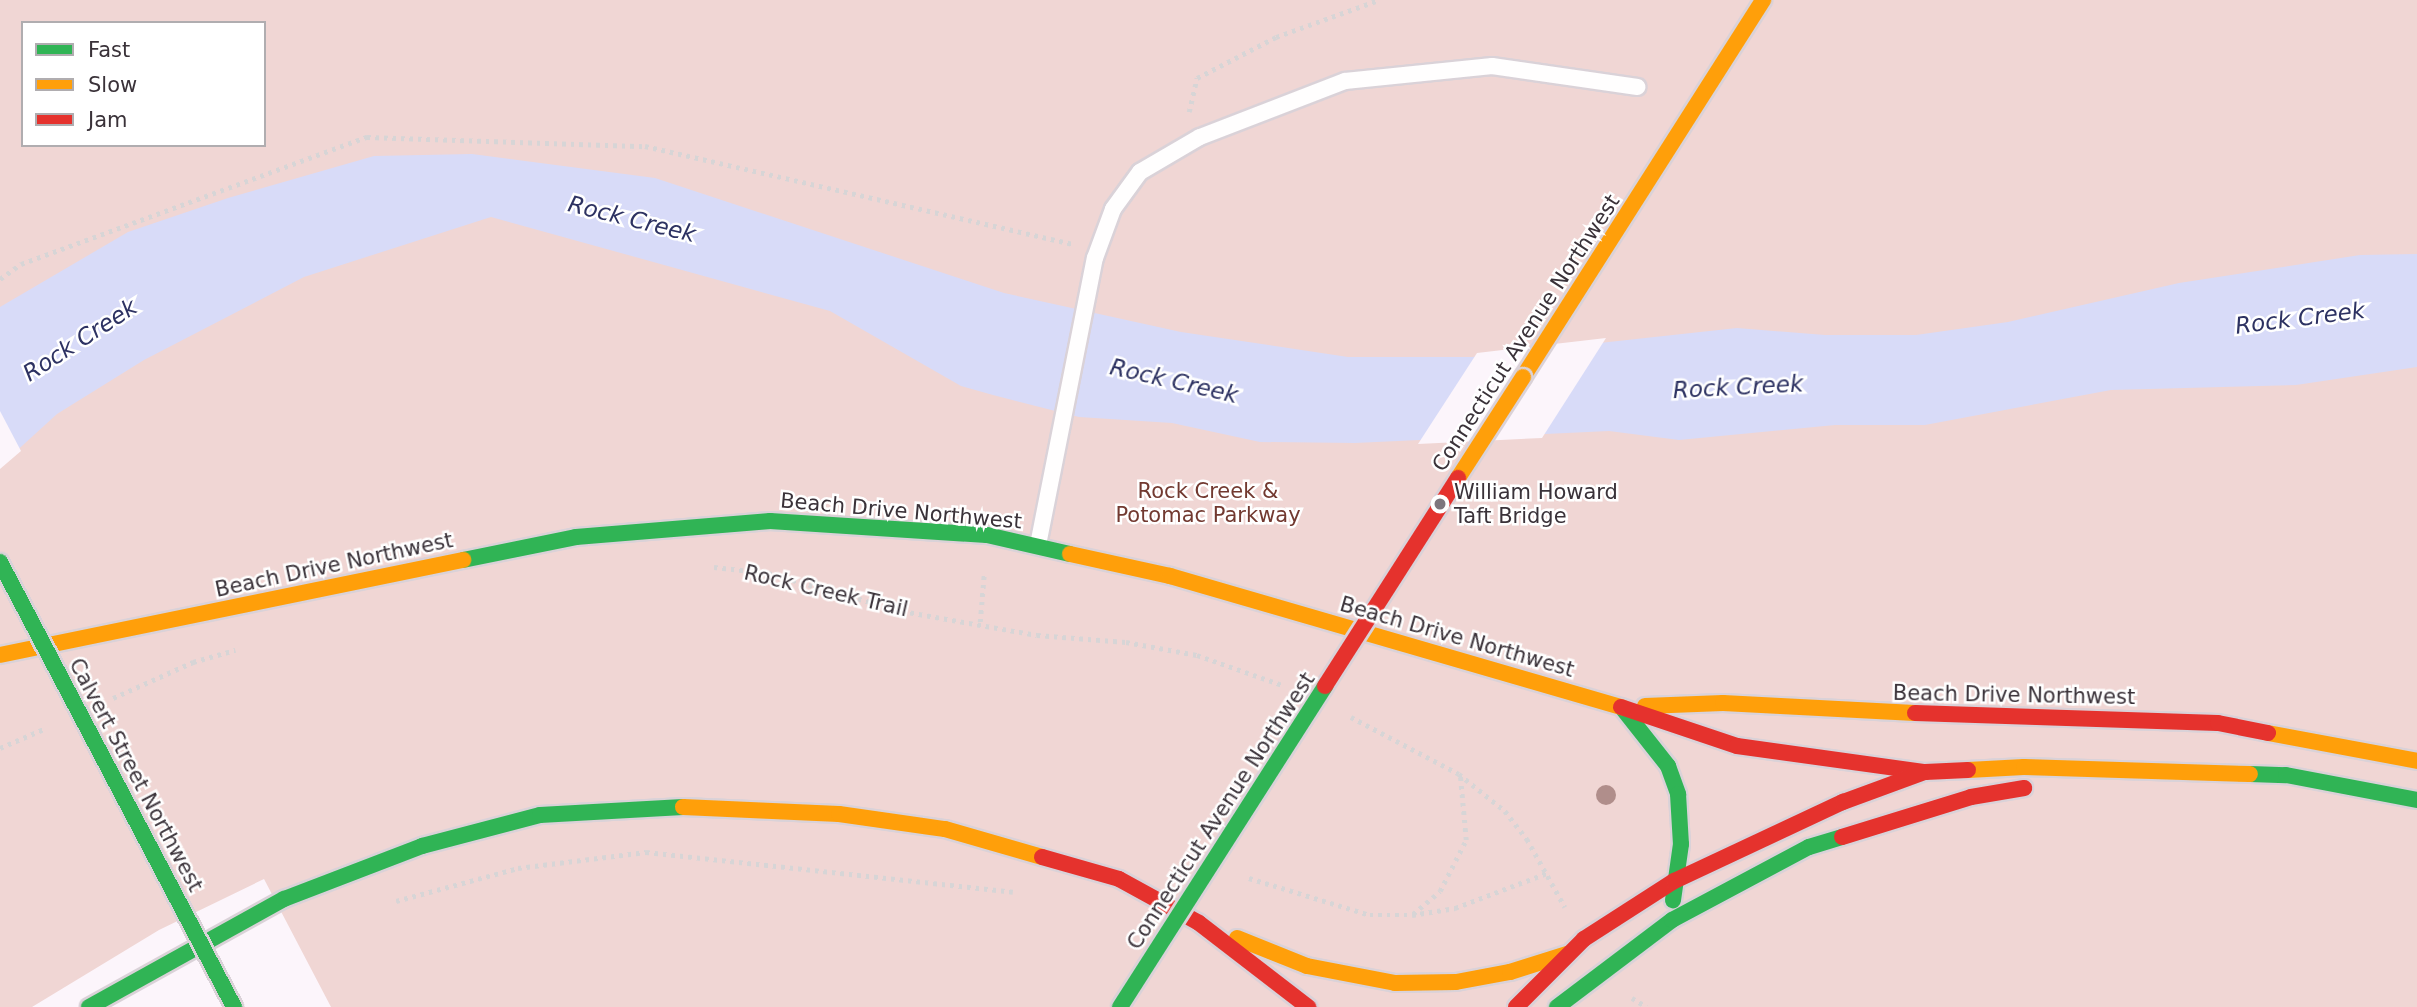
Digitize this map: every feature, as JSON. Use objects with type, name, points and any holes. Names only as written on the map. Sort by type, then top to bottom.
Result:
[{"type":"main road","name":"Connecticut Avenue Northwest","points":[[1120,1007],[1763,0]]},
{"type":"main road","name":"Beach Drive Northwest","points":[[0,656],[505,550],[639,530],[794,521],[987,536],[1038,545],[1182,580],[1622,707],[1737,746],[1925,772],[2129,769]]},
{"type":"main road","name":"Calvert Street Northwest","points":[[0,562],[234,1007]]},
{"type":"main road","name":"Beach Drive Northwest","points":[[1622,707],[1723,703],[1891,714],[2154,719]]},
{"type":"main road","points":[[1622,707],[1661,754],[1678,794],[1681,844],[1674,881],[1672,920]]},
{"type":"main road","points":[[2036,733],[2154,719],[2301,735],[2417,761]]},
{"type":"main road","points":[[1516,1007],[1567,954],[1616,915],[1674,881],[1843,802],[1969,754]]},
{"type":"main road","points":[[1557,1007],[1672,920],[1720,891],[1834,839],[1971,797],[2129,769],[2286,775],[2417,800]]},
{"type":"main road","points":[[89,1007],[284,899],[375,862],[517,819],[612,808],[708,805],[839,814],[945,829],[1119,879],[1199,923],[1307,966],[1395,983],[1456,982],[1510,972],[1567,954]]},
{"type":"main road","points":[[1199,923],[1308,1007]]},
{"type":"lane","points":[[1038,545],[1095,258],[1119,199],[1140,172],[1200,136],[1345,80],[1492,66],[1637,87]]},
{"type":"path","points":[[0,279],[21,264],[367,137],[645,146],[1077,245]]},
{"type":"path","points":[[981,622],[985,561]]},
{"type":"path","name":"Rock Creek Trail","points":[[706,566],[768,573],[902,611],[981,622],[1037,635],[1126,642],[1197,655],[1295,691]]},
{"type":"path","points":[[106,701],[193,662],[240,648]]},
{"type":"path","points":[[1343,713],[1460,774],[1505,811],[1547,873],[1568,914]]},
{"type":"path","points":[[0,748],[55,724]]},
{"type":"path","points":[[1412,915],[1440,891],[1466,841],[1460,774]]},
{"type":"path","points":[[388,903],[518,868],[646,852],[1019,894]]},
{"type":"path","points":[[1243,876],[1370,915],[1412,915],[1455,908],[1547,873]]},
{"type":"green space","name":"Rock Creek & Potomac Parkway","points":[[0,0],[2417,0],[2417,1007],[331,1007],[264,879],[159,930],[32,1007],[0,1007]]},
{"type":"water","name":"Rock Creek","points":[[472,154],[655,178],[1004,293],[1181,332],[1348,357],[1472,357],[1737,328],[1825,335],[1916,335],[2008,322],[2179,283],[2360,255],[2417,254],[2417,367],[2296,385],[2111,390],[1925,425],[1835,425],[1679,440],[1609,431],[1355,443],[1260,442],[1172,423],[1079,417],[961,386],[830,311],[491,217],[304,277],[144,360],[57,414],[0,466],[0,307],[128,232],[228,198],[374,156]]},
{"type":"pier","points":[[1606,338],[1542,438],[1418,444],[1477,353]]},
{"type":"pier","points":[[0,411],[21,451],[0,469]]},
{"type":"traffic: fast","points":[[463,560],[576,537],[770,521],[987,535],[1070,554]]},
{"type":"traffic: fast","points":[[0,562],[234,1007]]},
{"type":"traffic: fast","points":[[1120,1007],[1325,686]]},
{"type":"traffic: fast","points":[[1623,709],[1668,766],[1678,794],[1681,844],[1673,900]]},
{"type":"traffic: fast","points":[[2250,774],[2286,775],[2417,800]]},
{"type":"traffic: fast","points":[[89,1007],[284,899],[422,846],[540,815],[683,807]]},
{"type":"traffic: fast","points":[[1557,1007],[1672,920],[1809,847],[1842,837]]},
{"type":"traffic: slow","points":[[1523,377],[1763,0]]},
{"type":"traffic: slow","points":[[1458,478],[1523,377]]},
{"type":"traffic: slow","points":[[1070,554],[1170,576],[1621,707]]},
{"type":"traffic: slow","points":[[0,655],[463,560]]},
{"type":"traffic: slow","points":[[1645,706],[1723,703],[1915,713]]},
{"type":"traffic: slow","points":[[2268,733],[2417,761]]},
{"type":"traffic: slow","points":[[1968,770],[2024,767],[2250,774]]},
{"type":"traffic: slow","points":[[683,807],[839,814],[945,829],[1042,857]]},
{"type":"traffic: slow","points":[[1237,938],[1307,966],[1395,983],[1456,982],[1510,972],[1567,954]]},
{"type":"traffic: jam","points":[[1325,686],[1458,478]]},
{"type":"traffic: jam","points":[[1621,707],[1737,746],[1925,772],[1968,770]]},
{"type":"traffic: jam","points":[[1915,713],[2218,723],[2268,733]]},
{"type":"traffic: jam","points":[[1516,1007],[1584,939],[1674,881],[1843,802],[1922,773]]},
{"type":"traffic: jam","points":[[1842,837],[1971,797],[2024,788]]},
{"type":"traffic: jam","points":[[1042,857],[1119,879],[1199,923],[1308,1007]]},
{"type":"place","name":"William Howard Taft Bridge","points":[[1440,504]]}]
